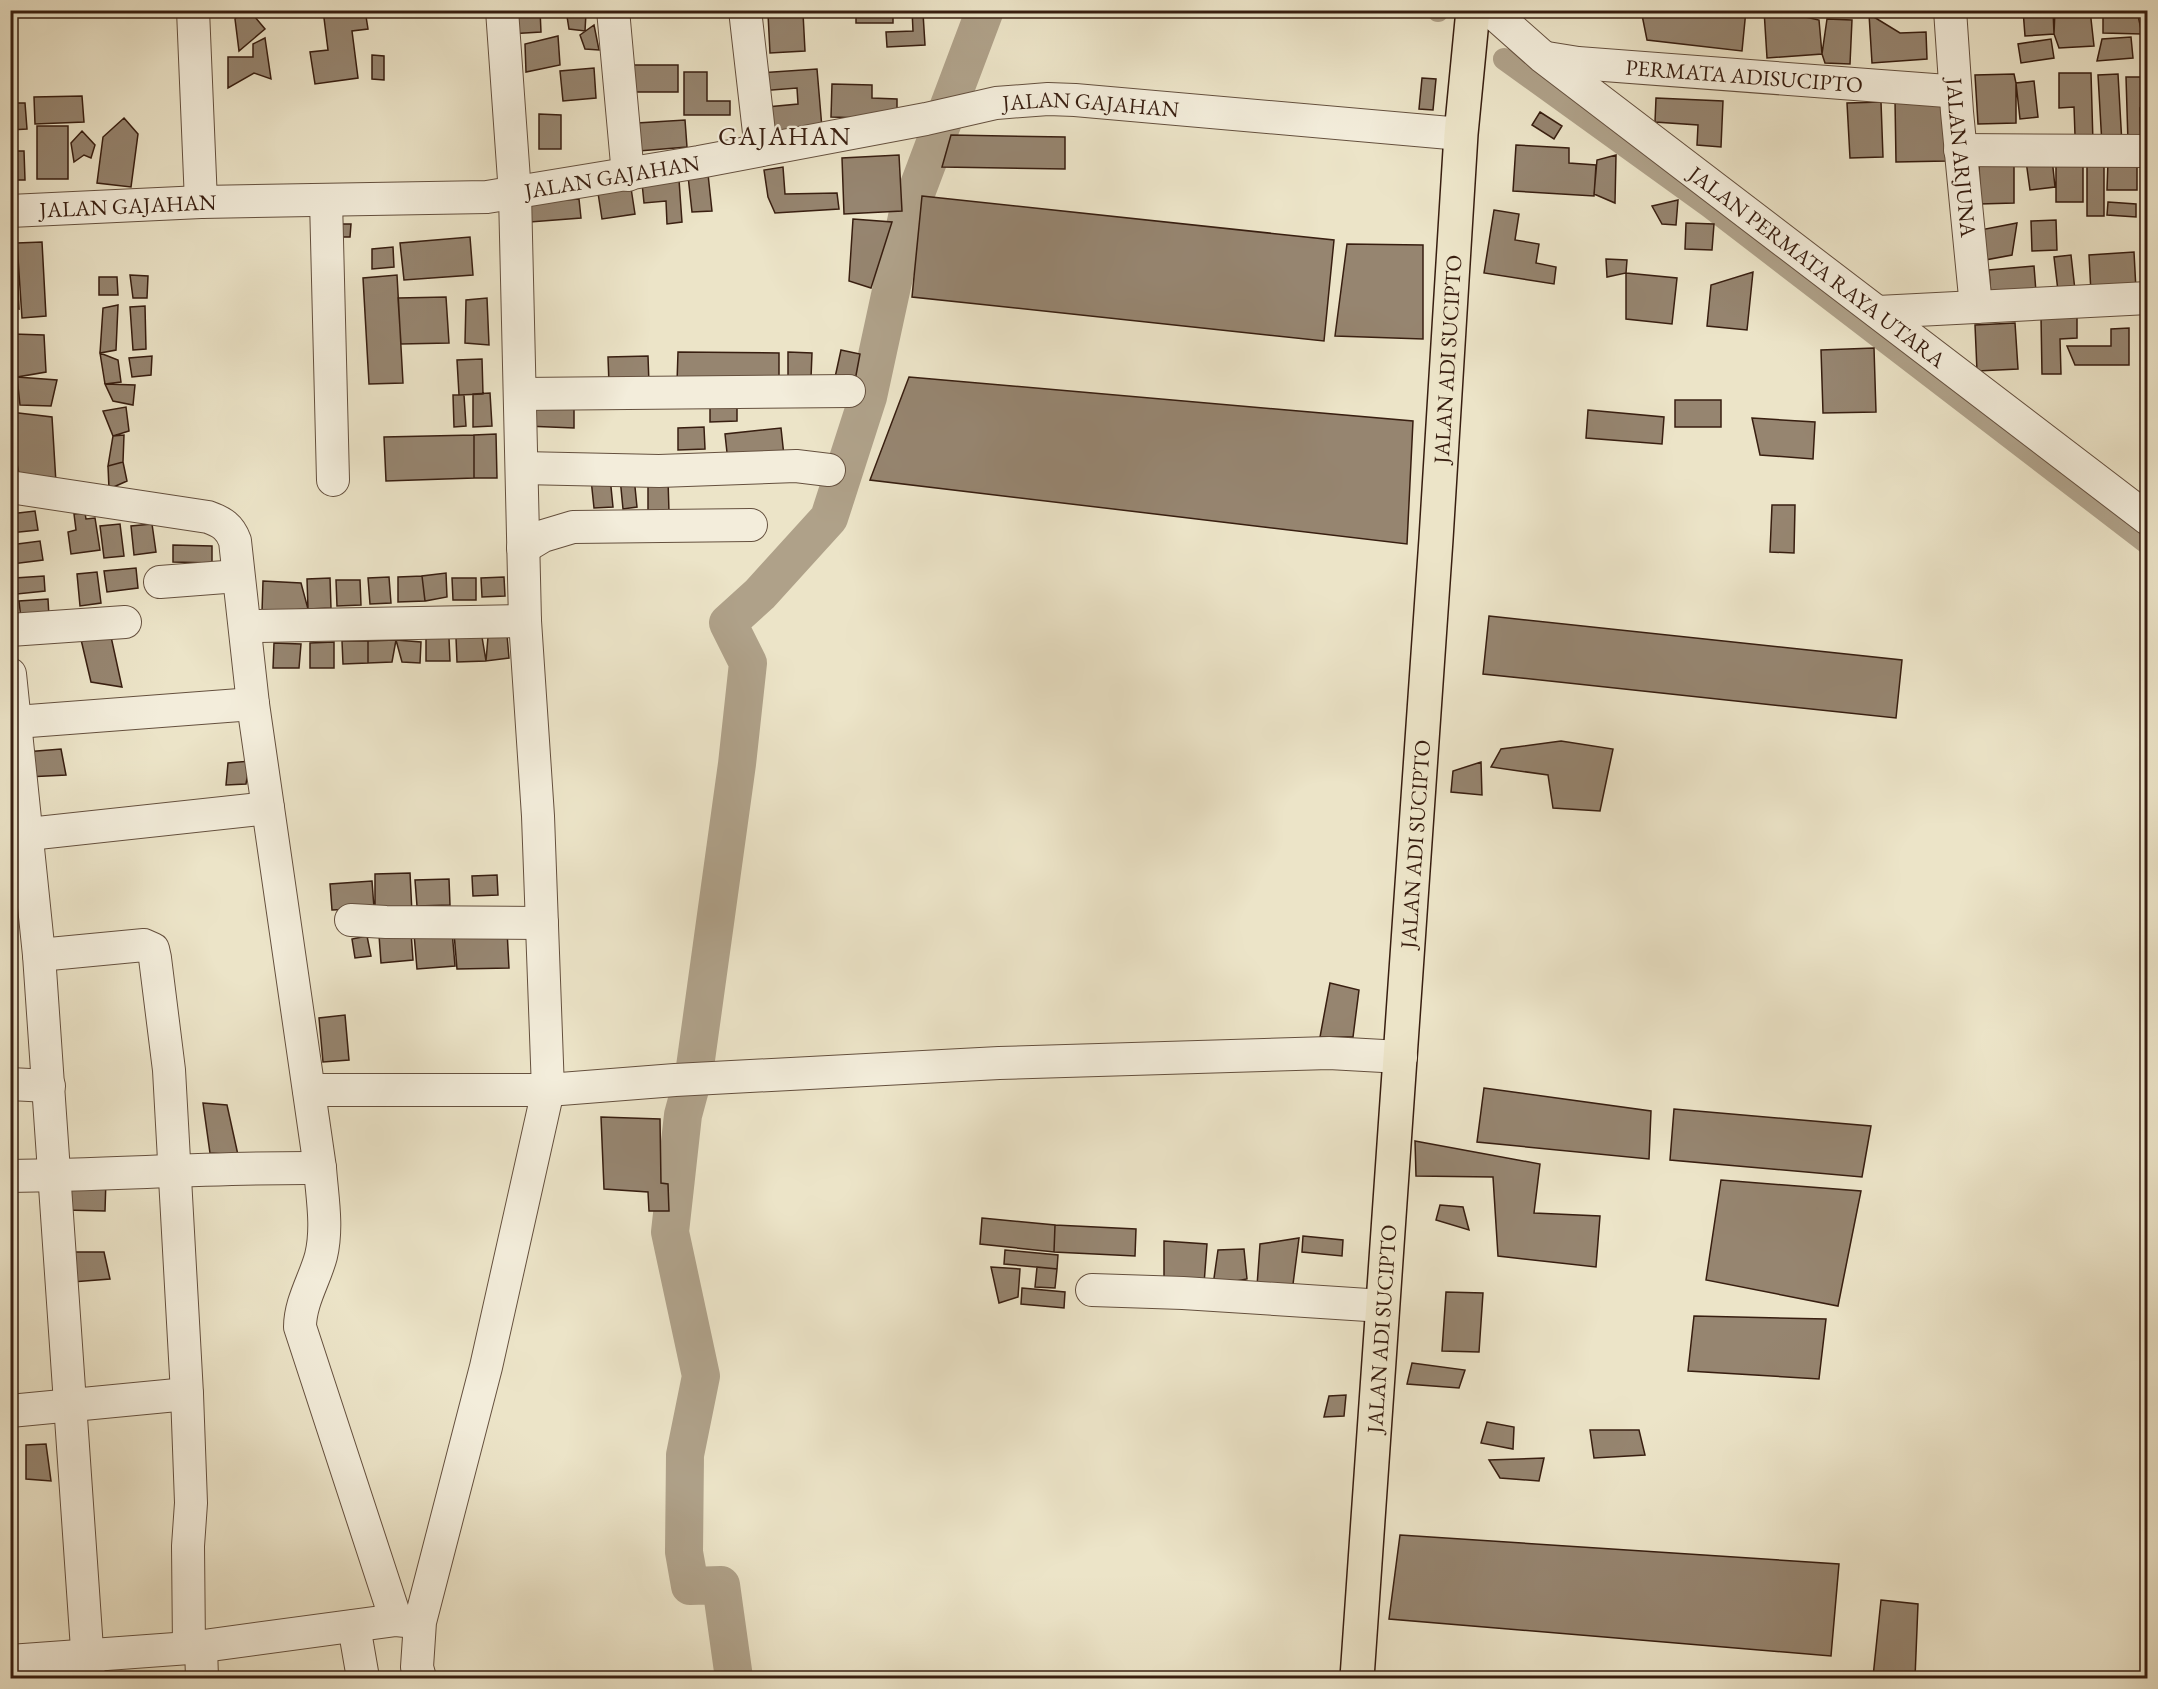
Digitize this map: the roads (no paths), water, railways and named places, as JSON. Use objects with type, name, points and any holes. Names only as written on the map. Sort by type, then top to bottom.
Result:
[{"type":"highway","name":"JALAN ADI SUCIPTO","points":[[1357,1678],[1401,1057],[1461,135],[1473,10]]},
{"type":"street","points":[[193,10],[201,202]]},
{"type":"street","points":[[408,1621],[486,1367],[548,1090],[538,816],[525,621],[515,194],[502,10]]},
{"type":"street","points":[[613,10],[628,175]]},
{"type":"street","points":[[745,10],[761,150]]},
{"type":"street","name":"JALAN PERMATA RAYA UTARA","points":[[1490,10],[1543,57],[2148,519]]},
{"type":"street","name":"JALAN ARJUNA","points":[[1950,10],[1960,150],[1976,307]]},
{"type":"street","name":"PERMATA ADISUCIPTO","points":[[1543,57],[1578,63],[1947,91]]},
{"type":"street","name":"JALAN GAJAHAN","points":[[10,211],[201,202],[487,197],[515,194],[628,175],[1016,101],[1075,100],[1461,135]]},
{"type":"street","points":[[1960,150],[2148,151]]},
{"type":"street","points":[[326,200],[333,480]]},
{"type":"street","points":[[1878,312],[2148,298]]},
{"type":"street","points":[[520,394],[849,391]]},
{"type":"street","points":[[522,468],[659,471],[796,466],[829,470]]},
{"type":"street","points":[[10,487],[208,517],[222,522],[232,531],[253,705],[320,1168],[325,1227],[321,1254],[300,1315],[300,1327],[408,1621],[420,1678]]},
{"type":"street","points":[[523,548],[543,536],[573,527],[751,525]]},
{"type":"street","points":[[160,582],[238,576]]},
{"type":"street","points":[[260,626],[525,621]]},
{"type":"street","points":[[10,630],[125,622]]},
{"type":"street","points":[[10,674],[16,723],[19,835],[39,955],[89,1666]]},
{"type":"street","points":[[16,723],[253,705]]},
{"type":"street","points":[[19,835],[268,808]]},
{"type":"street","points":[[351,920],[542,923]]},
{"type":"street","points":[[39,955],[144,945],[153,950],[168,1060],[188,1394],[191,1503],[188,1546],[195,1648],[202,1678]]},
{"type":"street","points":[[309,1090],[548,1090],[999,1063],[1329,1053],[1401,1057]]},
{"type":"street","points":[[10,1084],[49,1086]]},
{"type":"street","points":[[10,1176],[175,1172],[216,1168],[320,1168]]},
{"type":"street","points":[[1092,1290],[1183,1293],[1383,1306]]},
{"type":"street","points":[[10,1411],[188,1394]]},
{"type":"street","points":[[10,1661],[89,1666],[195,1648],[354,1626],[408,1621]]},
{"type":"street","points":[[354,1626],[363,1678]]},
{"type":"waterway","points":[[734,1678],[721,1585],[690,1586],[684,1552],[685,1455],[701,1376],[670,1232],[683,1115],[694,1074],[737,764],[748,663],[728,623],[760,594],[829,518],[868,397],[907,217],[985,10]]},
{"type":"waterway","points":[[1504,59],[1708,206],[2148,544]]},
{"type":"district","name":"GAJAHAN","points":[[785,136]]}]
